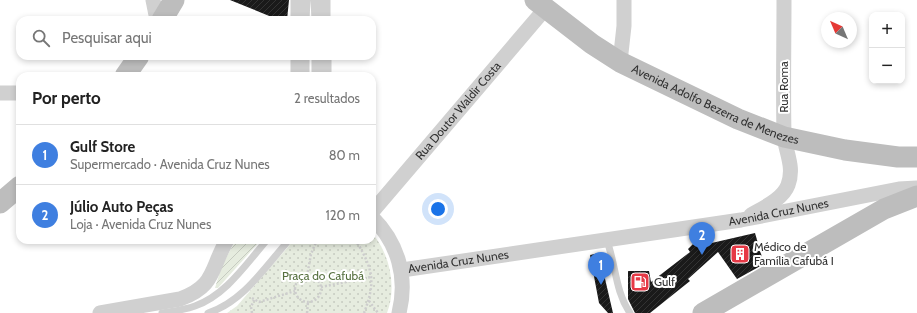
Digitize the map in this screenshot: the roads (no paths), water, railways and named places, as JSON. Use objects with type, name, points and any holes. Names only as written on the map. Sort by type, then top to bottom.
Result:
[{"type":"main road","points":[[164,16],[174,0]]},
{"type":"main road","name":"Avenida Adolfo Bezerra de Menezes","points":[[540,5],[592,44],[620,62],[738,119],[784,137],[872,154],[917,157]]},
{"type":"main road","points":[[128,72],[136,60]]},
{"type":"main road","points":[[0,203],[16,190]]},
{"type":"main road","points":[[703,313],[878,212],[904,199],[917,196]]},
{"type":"street","points":[[153,0],[156,16]]},
{"type":"street","points":[[298,0],[298,16]]},
{"type":"street","points":[[323,0],[323,16]]},
{"type":"street","points":[[620,62],[624,26],[624,0]]},
{"type":"street","name":"Rua Roma","points":[[741,220],[767,206],[780,196],[788,186],[791,161],[784,137],[784,0]]},
{"type":"street","name":"Rua Doutor Waldir Costa","points":[[376,207],[540,5]]},
{"type":"street","points":[[298,60],[298,72]]},
{"type":"street","points":[[324,60],[324,72]]},
{"type":"street","points":[[0,93],[16,93]]},
{"type":"street","name":"Avenida Cruz Nunes","points":[[402,270],[607,241],[741,220],[899,189],[917,188]]},
{"type":"street","points":[[376,222],[390,238],[397,252],[402,270],[403,288],[399,313]]},
{"type":"street","points":[[100,313],[180,299],[192,294],[202,288],[212,275],[225,244]]},
{"type":"lane","points":[[306,0],[306,16]]},
{"type":"lane","points":[[314,0],[314,16]]},
{"type":"lane","points":[[306,60],[306,72]]},
{"type":"lane","points":[[315,60],[315,72]]},
{"type":"lane","points":[[607,241],[612,254],[619,292],[630,313]]},
{"type":"lane","points":[[162,313],[187,309],[209,300],[232,280],[264,244]]},
{"type":"lane","points":[[208,313],[225,306],[238,297],[285,244]]},
{"type":"place","name":"Médico de Família Cafubá I","points":[[740,254]]},
{"type":"place","name":"Júlio Auto Peças","points":[[702,255]]},
{"type":"place","name":"Gulf","points":[[640,282]]},
{"type":"place","name":"Gulf Store","points":[[601,285]]},
{"type":"park label","name":"Praça do Cafubá","points":[[323,276]]}]
